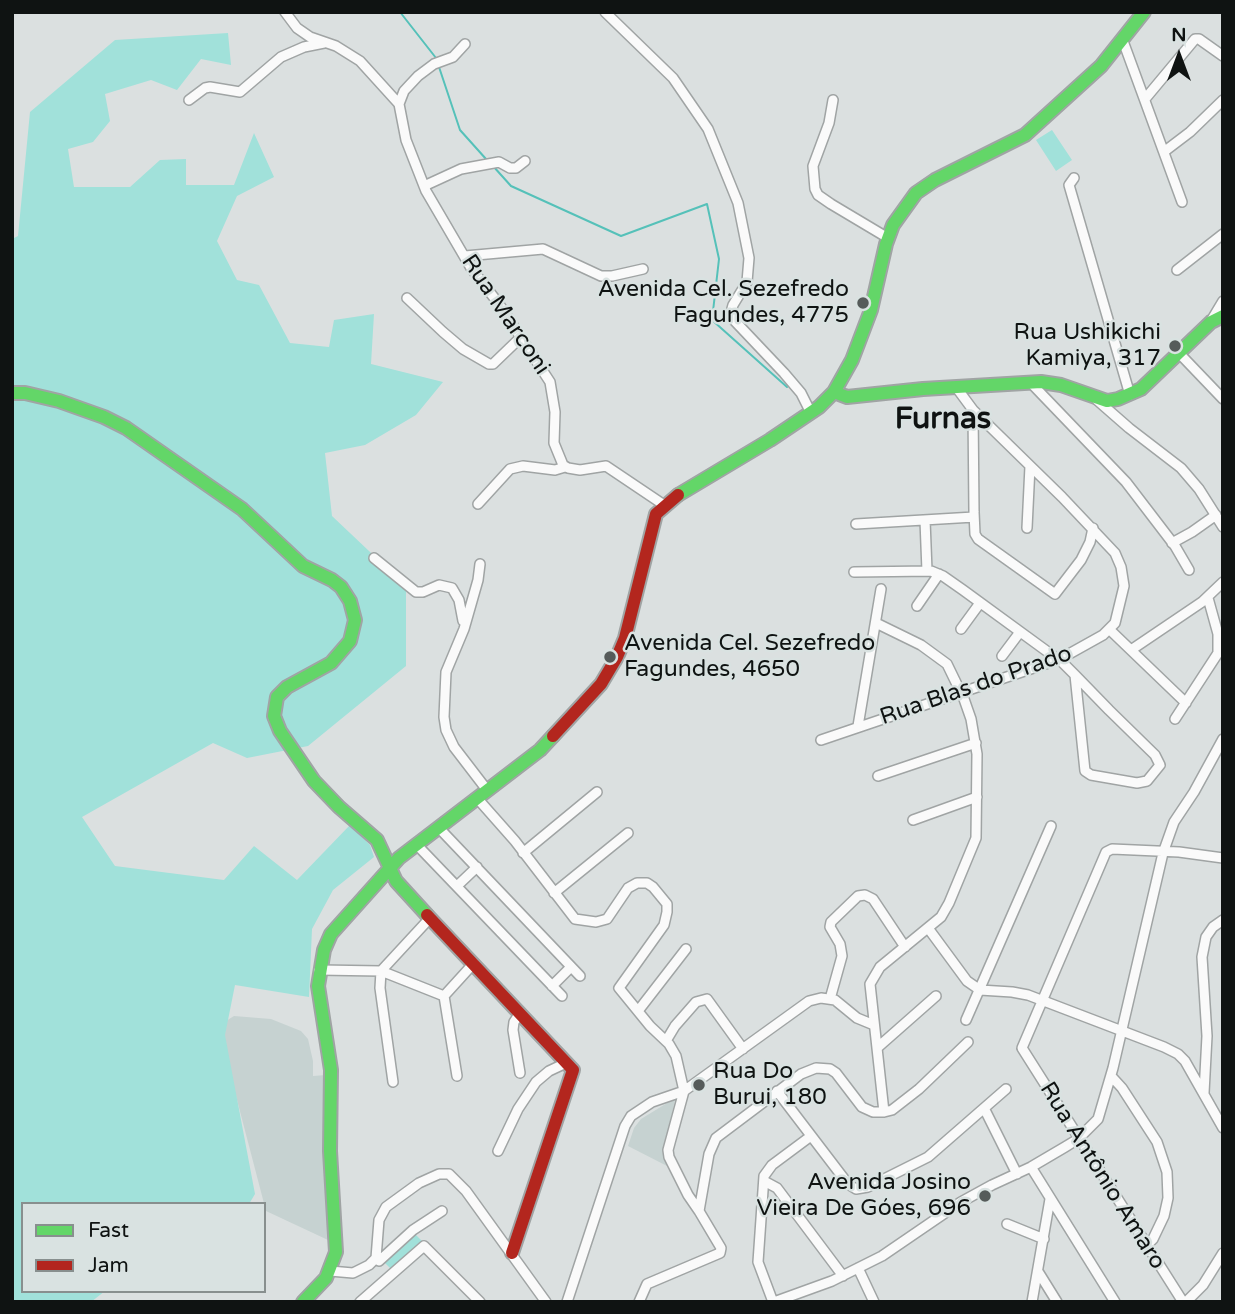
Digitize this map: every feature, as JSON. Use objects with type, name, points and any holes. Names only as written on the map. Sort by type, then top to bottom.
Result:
[{"type":"main road","points":[[303,1302],[319,1287],[330,1271],[336,1252],[330,1152],[331,1070],[320,1004],[319,970],[331,934],[389,867],[540,750],[601,684],[625,638],[652,526],[656,514],[664,505],[815,410],[836,389],[871,310],[892,225],[904,206],[916,193],[935,180],[1025,135],[1101,66],[1144,12]]},
{"type":"main road","points":[[815,410],[853,396],[1030,382],[1061,385],[1107,401],[1130,395],[1141,388],[1210,322],[1223,316]]},
{"type":"main road","points":[[836,389],[853,396]]},
{"type":"main road","points":[[12,393],[25,393],[60,401],[126,428],[242,509],[303,566],[341,587],[354,614],[355,627],[351,641],[331,663],[287,687],[277,697],[274,716],[283,738],[314,781],[377,840],[396,881],[569,1067],[512,1253]]},
{"type":"street","name":"Rua Marconi","points":[[285,12],[298,28],[346,51],[360,61],[398,104],[406,140],[424,186],[465,256],[550,383],[555,412],[554,443],[565,467]]},
{"type":"street","points":[[606,12],[673,78],[708,129],[738,203],[749,257],[747,282],[733,305],[730,316],[815,410]]},
{"type":"street","points":[[1145,99],[1195,39],[1223,56]]},
{"type":"street","points":[[1123,41],[1182,202]]},
{"type":"street","points":[[189,100],[210,87],[240,92],[281,57],[304,47],[326,43]]},
{"type":"street","points":[[398,104],[418,76],[434,64],[453,57],[465,44]]},
{"type":"street","points":[[833,100],[826,131],[813,166],[815,189],[818,195],[831,204],[888,238]]},
{"type":"street","points":[[1165,151],[1223,100]]},
{"type":"street","points":[[424,186],[461,169],[499,162],[516,168],[525,161]]},
{"type":"street","points":[[1074,178],[1069,185],[1130,395]]},
{"type":"street","points":[[1177,270],[1223,234]]},
{"type":"street","points":[[465,256],[543,250],[606,277],[643,269]]},
{"type":"street","points":[[407,298],[463,349],[489,364],[493,364],[520,338]]},
{"type":"street","points":[[1210,322],[1223,301]]},
{"type":"street","points":[[1178,352],[1223,399]]},
{"type":"street","points":[[1030,382],[1126,482],[1189,570]]},
{"type":"street","points":[[956,387],[973,410],[1093,528],[1118,559],[1124,578],[1120,610],[1110,630],[1186,703]]},
{"type":"street","points":[[1095,398],[1181,468],[1199,489],[1223,527]]},
{"type":"street","points":[[973,410],[975,517],[978,539],[1055,594],[1081,559],[1090,542],[1093,528]]},
{"type":"street","points":[[478,504],[510,469],[523,466],[580,470],[606,466],[664,505]]},
{"type":"street","points":[[1027,528],[1030,466]]},
{"type":"street","points":[[1172,543],[1216,514]]},
{"type":"street","points":[[856,524],[975,517]]},
{"type":"street","points":[[925,520],[927,571]]},
{"type":"street","points":[[374,558],[416,592],[439,585],[452,588],[459,600],[464,629]]},
{"type":"street","points":[[481,564],[464,629],[446,672],[444,717],[446,730],[454,747],[482,794],[523,853],[576,919],[596,922],[607,919],[628,888],[637,883],[647,883],[653,887],[667,904],[664,925],[619,988],[676,1056],[684,1091],[668,1150],[669,1157],[688,1195],[721,1248],[720,1253],[647,1284],[639,1302]]},
{"type":"street","points":[[854,572],[927,571],[939,574],[980,603],[1075,675],[1159,760],[1158,768],[1147,781],[1137,783],[1087,773],[1082,757],[1075,675]]},
{"type":"street","points":[[917,606],[939,574]]},
{"type":"street","points":[[1131,650],[1208,598],[1223,582]]},
{"type":"street","points":[[858,726],[881,589]]},
{"type":"street","points":[[1175,719],[1219,650],[1218,634],[1208,598]]},
{"type":"street","points":[[961,629],[980,603]]},
{"type":"street","points":[[876,623],[941,658],[961,691],[976,743],[977,797],[974,845],[944,913],[880,967],[871,981],[884,1112]]},
{"type":"street","name":"Rua Blas do Prado","points":[[821,740],[1057,660],[1081,649],[1110,630]]},
{"type":"street","points":[[1002,656],[1020,632]]},
{"type":"street","points":[[811,1136],[767,1170],[764,1181],[758,1262],[773,1302],[798,1298],[882,1256],[961,1202],[1031,1167],[1078,1139],[1098,1119],[1122,1032],[1163,853],[1174,822],[1194,792],[1223,738]]},
{"type":"street","points":[[878,776],[976,743]]},
{"type":"street","points":[[523,853],[597,792]]},
{"type":"street","points":[[913,820],[977,797]]},
{"type":"street","points":[[966,1020],[1051,826]]},
{"type":"street","points":[[438,827],[580,976]]},
{"type":"street","points":[[554,893],[628,833]]},
{"type":"street","points":[[416,844],[562,996]]},
{"type":"street","points":[[1042,1002],[1106,852],[1179,852],[1223,858]]},
{"type":"street","points":[[457,886],[477,867]]},
{"type":"street","points":[[830,999],[842,956],[840,944],[830,927],[831,922],[858,896],[865,895],[873,899],[905,947]]},
{"type":"street","points":[[393,1082],[380,984],[381,971],[430,918]]},
{"type":"street","points":[[1203,1093],[1208,1049],[1202,957],[1206,937],[1213,926],[1223,920]]},
{"type":"street","points":[[928,928],[967,981],[980,990],[1028,995],[1178,1054],[1185,1061],[1223,1128]]},
{"type":"street","points":[[638,1011],[686,949]]},
{"type":"street","points":[[444,996],[474,963]]},
{"type":"street","points":[[552,986],[571,967]]},
{"type":"street","points":[[319,970],[381,971],[444,996]]},
{"type":"street","points":[[444,996],[457,1076]]},
{"type":"street","points":[[877,1048],[936,996]]},
{"type":"street","points":[[666,1041],[696,1002],[707,999],[743,1049]]},
{"type":"street","points":[[567,1302],[628,1119],[652,1102],[684,1091],[805,1003],[816,999],[835,1000],[862,1022],[874,1025]]},
{"type":"street","name":"Rua Antônio Amaro","points":[[1042,1002],[1021,1050],[1184,1302]]},
{"type":"street","points":[[520,1013],[514,1022],[513,1030],[520,1073]]},
{"type":"street","points":[[699,1211],[711,1145],[733,1123],[810,1069],[831,1069],[862,1107],[873,1112],[884,1112],[892,1110],[919,1089],[968,1042]]},
{"type":"street","points":[[499,1151],[512,1121],[536,1082],[549,1071],[569,1067]]},
{"type":"street","points":[[1111,1076],[1122,1088],[1157,1142],[1167,1172],[1168,1198],[1164,1216],[1153,1239],[1146,1246]]},
{"type":"street","points":[[777,1091],[848,1184],[852,1188],[861,1189],[912,1167],[928,1157],[1006,1089]]},
{"type":"street","points":[[984,1108],[1017,1174]]},
{"type":"street","points":[[1031,1167],[1115,1302]]},
{"type":"street","points":[[378,1259],[379,1220],[390,1203],[419,1183],[444,1173],[452,1175],[546,1302]]},
{"type":"street","points":[[764,1181],[777,1188],[843,1276]]},
{"type":"street","points":[[1032,1302],[1050,1199]]},
{"type":"street","points":[[330,1271],[346,1274],[359,1271],[442,1211]]},
{"type":"street","points":[[1007,1224],[1044,1239]]},
{"type":"street","points":[[360,1302],[426,1246],[480,1302]]},
{"type":"street","points":[[1184,1302],[1203,1285],[1223,1253]]},
{"type":"street","points":[[378,1259],[394,1271]]},
{"type":"street","points":[[858,1268],[874,1302]]},
{"type":"street","points":[[1039,1273],[1057,1302]]},
{"type":"shaded area","points":[[228,33],[231,65],[201,59],[177,90],[151,80],[105,94],[110,121],[93,142],[68,149],[74,187],[130,187],[160,160],[186,159],[186,185],[234,185],[254,133],[274,177],[237,196],[217,241],[237,280],[259,285],[290,343],[329,347],[334,320],[374,314],[371,364],[443,382],[416,415],[365,445],[325,453],[332,516],[406,586],[406,666],[308,746],[247,758],[213,743],[82,817],[115,866],[224,880],[254,846],[297,880],[350,825],[370,845],[374,857],[333,890],[312,929],[309,997],[235,985],[225,1035],[255,1194],[250,1202],[21,1202],[21,1293],[102,1293],[91,1302],[12,1302],[12,239],[18,236],[30,112],[115,40]]},
{"type":"shaded area","points":[[1052,130],[1072,160],[1056,171],[1036,140]]},
{"type":"shaded area","points":[[234,1016],[271,1019],[301,1031],[308,1039],[313,1076],[326,1075],[324,1125],[328,1240],[266,1211],[266,1202],[264,1202],[225,1054],[223,1029],[226,1021]]},
{"type":"shaded area","points":[[675,1100],[663,1152],[669,1167],[628,1146],[634,1128],[641,1119]]},
{"type":"shaded area","points":[[412,1231],[424,1243],[392,1270],[382,1260]]},
{"type":"waterway","points":[[400,12],[436,58]]},
{"type":"waterway","points":[[439,67],[460,130],[486,159]]},
{"type":"waterway","points":[[493,166],[511,186],[621,236],[707,204],[719,259],[712,320],[787,387]]},
{"type":"traffic: fast","points":[[678,495],[770,440],[819,407],[834,392],[852,360],[871,310],[893,225],[916,193],[935,180],[1025,135],[1101,66],[1144,12]]},
{"type":"traffic: fast","points":[[834,392],[847,397],[923,389],[1041,382],[1061,385],[1107,401],[1118,399],[1141,389],[1211,322],[1223,316]]},
{"type":"traffic: fast","points":[[12,393],[25,393],[59,401],[126,428],[242,509],[303,566],[341,587],[350,601],[355,620],[350,641],[331,663],[287,687],[277,697],[274,716],[280,731],[314,781],[377,840],[396,881],[427,915]]},
{"type":"traffic: fast","points":[[303,1302],[326,1278],[336,1252],[330,1151],[331,1070],[318,986],[324,950],[331,934],[399,858],[540,750],[553,736]]},
{"type":"traffic: jam","points":[[553,736],[601,684],[617,657],[625,638],[656,514],[678,495]]},
{"type":"traffic: jam","points":[[427,915],[573,1070],[512,1253]]},
{"type":"place","name":"Avenida Cel. Sezefredo Fagundes, 4775","points":[[863,303]]},
{"type":"place","name":"Rua Ushikichi Kamiya, 317","points":[[1175,346]]},
{"type":"place","name":"Avenida Cel. Sezefredo Fagundes, 4650","points":[[610,657]]},
{"type":"place","name":"Rua Do Burui, 180","points":[[699,1085]]},
{"type":"place","name":"Avenida Josino Vieira De Góes, 696","points":[[985,1196]]},
{"type":"district","name":"Furnas","points":[[943,420]]}]
